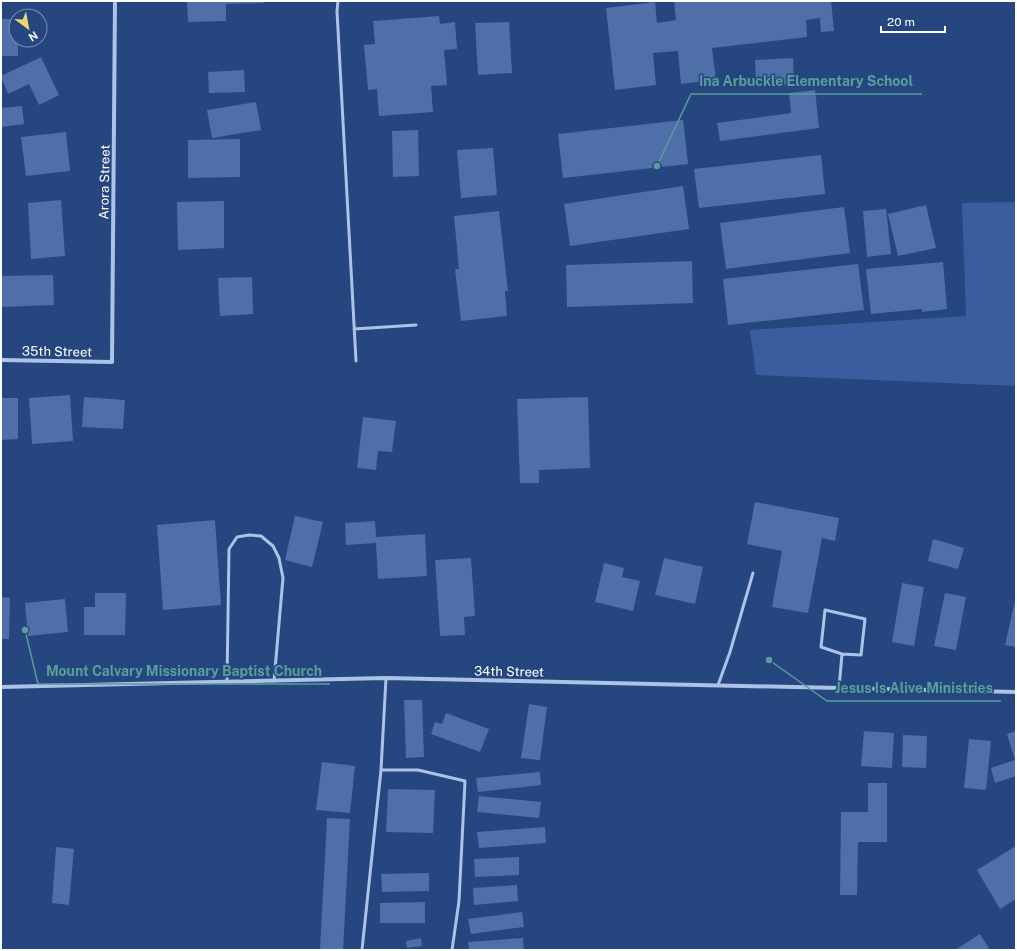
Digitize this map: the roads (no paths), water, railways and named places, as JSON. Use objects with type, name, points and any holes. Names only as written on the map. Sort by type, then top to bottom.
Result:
[{"type":"street","name":"Arora Street","points":[[112,362],[115,1]]},
{"type":"street","name":"35th Street","points":[[1,360],[112,362]]},
{"type":"street","name":"34th Street","points":[[1,687],[386,678],[1016,692]]},
{"type":"lane","points":[[338,1],[337,11],[356,361]]},
{"type":"lane","points":[[354,329],[416,325]]},
{"type":"lane","points":[[227,682],[229,548],[237,537],[249,535],[261,536],[273,546],[279,558],[282,571],[283,578],[274,681]]},
{"type":"lane","points":[[718,685],[730,652],[753,573]]},
{"type":"lane","points":[[825,610],[865,619],[861,655],[842,654],[821,647],[825,610]]},
{"type":"lane","points":[[839,688],[842,654]]},
{"type":"lane","points":[[362,950],[382,770],[386,678]]},
{"type":"lane","points":[[382,770],[418,770],[465,781],[459,901],[452,950]]},
{"type":"place","name":"Ina Arbuckle Elementary School","points":[[657,166]]},
{"type":"place","name":"Mount Calvary Missionary Baptist Church","points":[[25,630]]},
{"type":"place","name":"Jesus Is Alive Ministries","points":[[769,660]]}]
